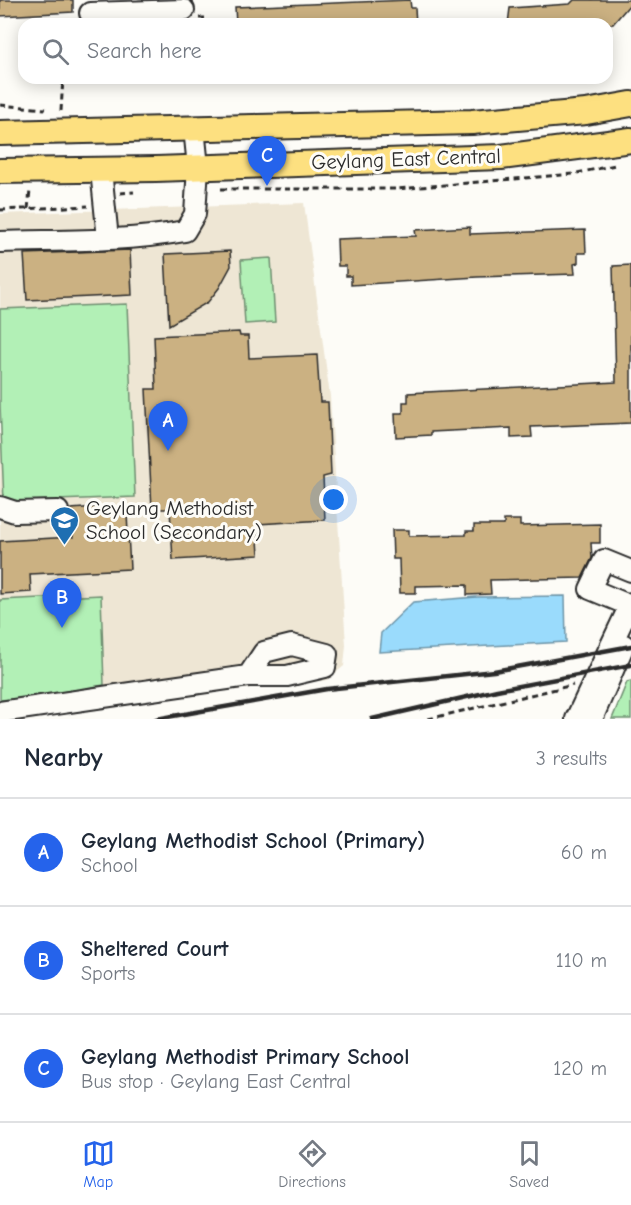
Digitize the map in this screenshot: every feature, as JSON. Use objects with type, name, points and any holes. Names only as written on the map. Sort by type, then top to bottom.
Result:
[{"type":"main road","name":"Geylang East Central","points":[[0,134],[481,121],[586,112],[631,104]]},
{"type":"main road","name":"Geylang East Central","points":[[0,171],[101,170],[501,157],[631,140]]},
{"type":"street","points":[[90,14],[184,10]]},
{"type":"street","points":[[0,242],[108,239],[157,236],[185,231],[195,214],[198,167],[194,128]]},
{"type":"street","points":[[101,170],[108,239]]},
{"type":"street","points":[[0,507],[15,513],[58,511]]},
{"type":"street","points":[[576,719],[631,605],[590,589],[604,560],[631,571]]},
{"type":"street","points":[[592,719],[631,632]]},
{"type":"street","points":[[0,712],[248,675]]},
{"type":"path","points":[[0,105],[61,111],[63,84]]},
{"type":"path","points":[[213,189],[397,189],[573,174],[624,163]]},
{"type":"path","points":[[0,210],[85,207],[94,204],[104,195],[135,192]]},
{"type":"path","points":[[428,719],[594,680]]},
{"type":"shaded area","points":[[304,203],[330,396],[346,645],[344,666],[327,680],[112,703],[0,719],[0,214]]},
{"type":"green space","points":[[271,258],[275,322],[245,324],[241,260]]},
{"type":"green space","points":[[127,304],[135,497],[4,502],[0,405],[0,309]]},
{"type":"green space","points":[[101,595],[104,685],[0,700],[0,600]]},
{"type":"green space","points":[[631,681],[631,719],[612,719],[627,682]]},
{"type":"water","points":[[565,596],[566,642],[379,652],[381,633],[413,602],[477,597]]},
{"type":"building","points":[[0,0],[73,0],[73,12],[0,16]]},
{"type":"building","points":[[410,0],[411,8],[415,8],[416,18],[236,18],[235,7]]},
{"type":"building","points":[[574,0],[631,0],[613,24],[613,18],[509,18],[510,8],[570,4]]},
{"type":"building","points":[[470,227],[470,234],[585,230],[586,253],[578,253],[578,263],[574,264],[575,274],[477,277],[351,285],[351,276],[346,276],[346,266],[338,266],[337,239],[416,236],[415,230]]},
{"type":"building","points":[[130,250],[132,295],[27,300],[24,254]]},
{"type":"building","points":[[230,251],[231,266],[208,302],[169,325],[165,254]]},
{"type":"building","points":[[631,265],[631,423],[531,427],[532,437],[511,438],[511,428],[431,432],[431,435],[396,437],[395,413],[403,413],[403,402],[408,402],[408,393],[616,382],[613,266]]},
{"type":"building","points":[[239,332],[240,336],[248,336],[249,358],[317,355],[320,402],[328,402],[331,475],[323,477],[325,520],[257,524],[259,555],[173,560],[170,509],[152,509],[146,389],[156,389],[154,336]]},
{"type":"building","points":[[111,506],[111,515],[127,514],[130,569],[30,574],[31,592],[0,594],[0,541],[73,537],[71,509]]},
{"type":"building","points":[[504,520],[520,520],[520,526],[600,524],[600,543],[591,543],[592,558],[582,578],[490,580],[491,594],[467,595],[467,585],[416,586],[416,593],[400,593],[399,559],[393,559],[392,530],[409,530],[409,536],[466,535],[466,531],[474,531],[474,525],[504,525]]},
{"type":"railway","points":[[156,719],[327,689],[494,671],[631,646]]},
{"type":"railway","points":[[372,719],[497,690],[631,665]]},
{"type":"place","name":"Geylang Methodist Primary School","points":[[267,186]]},
{"type":"place","name":"Geylang Methodist School (Primary)","points":[[168,451]]},
{"type":"place","name":"Geylang Methodist School (Secondary)","points":[[65,546]]},
{"type":"place","name":"Sheltered Court","points":[[62,628]]}]
